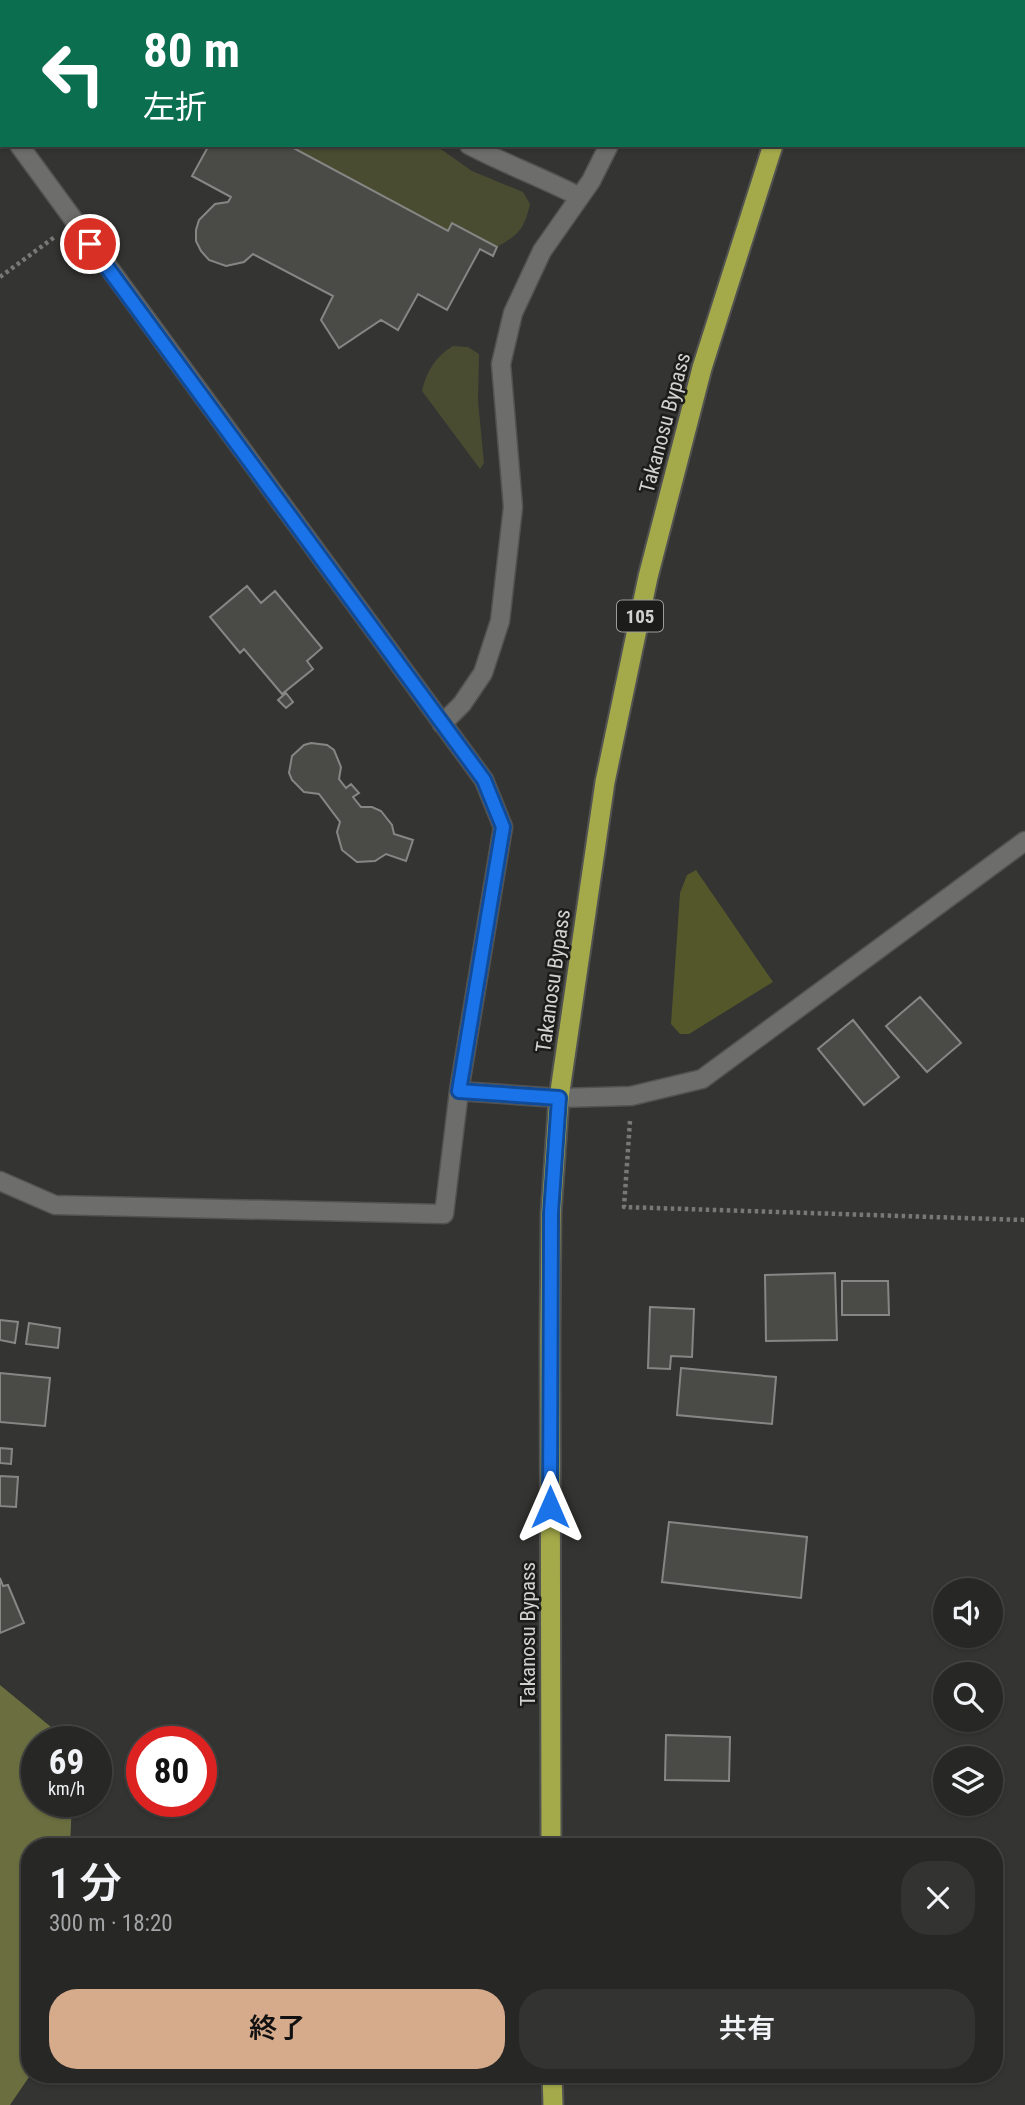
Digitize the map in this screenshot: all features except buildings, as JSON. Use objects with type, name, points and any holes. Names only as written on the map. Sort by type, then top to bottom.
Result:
[{"type":"highway","name":"Takanosu Bypass","points":[[551,1838],[550,1268],[559,1098],[605,782],[648,578],[702,368],[773,147]]},
{"type":"highway","points":[[552,2083],[553,2105]]},
{"type":"street","points":[[2,1183],[55,1205],[444,1213],[459,1091],[503,827],[484,780],[20,147]]},
{"type":"street","points":[[473,147],[580,197]]},
{"type":"street","points":[[442,724],[463,704],[483,673],[500,621],[513,507],[501,364],[513,313],[542,251],[580,197],[608,147]]},
{"type":"street","points":[[459,1091],[559,1098],[631,1096],[702,1079],[1025,841]]},
{"type":"path","points":[[0,277],[74,223]]},
{"type":"path","points":[[631,1096],[624,1207],[1025,1220]]},
{"type":"shaded area","points":[[292,147],[438,147],[472,171],[523,192],[530,204],[520,230],[497,247],[453,223],[448,231]]},
{"type":"shaded area","points":[[453,346],[468,347],[479,354],[478,401],[484,463],[480,469],[422,391],[433,365]]},
{"type":"shaded area","points":[[696,870],[773,982],[689,1034],[680,1034],[671,1024],[680,893],[687,875]]},
{"type":"shaded area","points":[[0,1685],[50,1726],[21,1726],[21,1817],[71,1817],[70,1838],[21,1838],[21,2083],[25,2083],[10,2105],[0,2105]]},
{"type":"route","points":[[90,244],[484,780],[503,827],[459,1091],[559,1098],[551,1213],[550,1507]]}]
